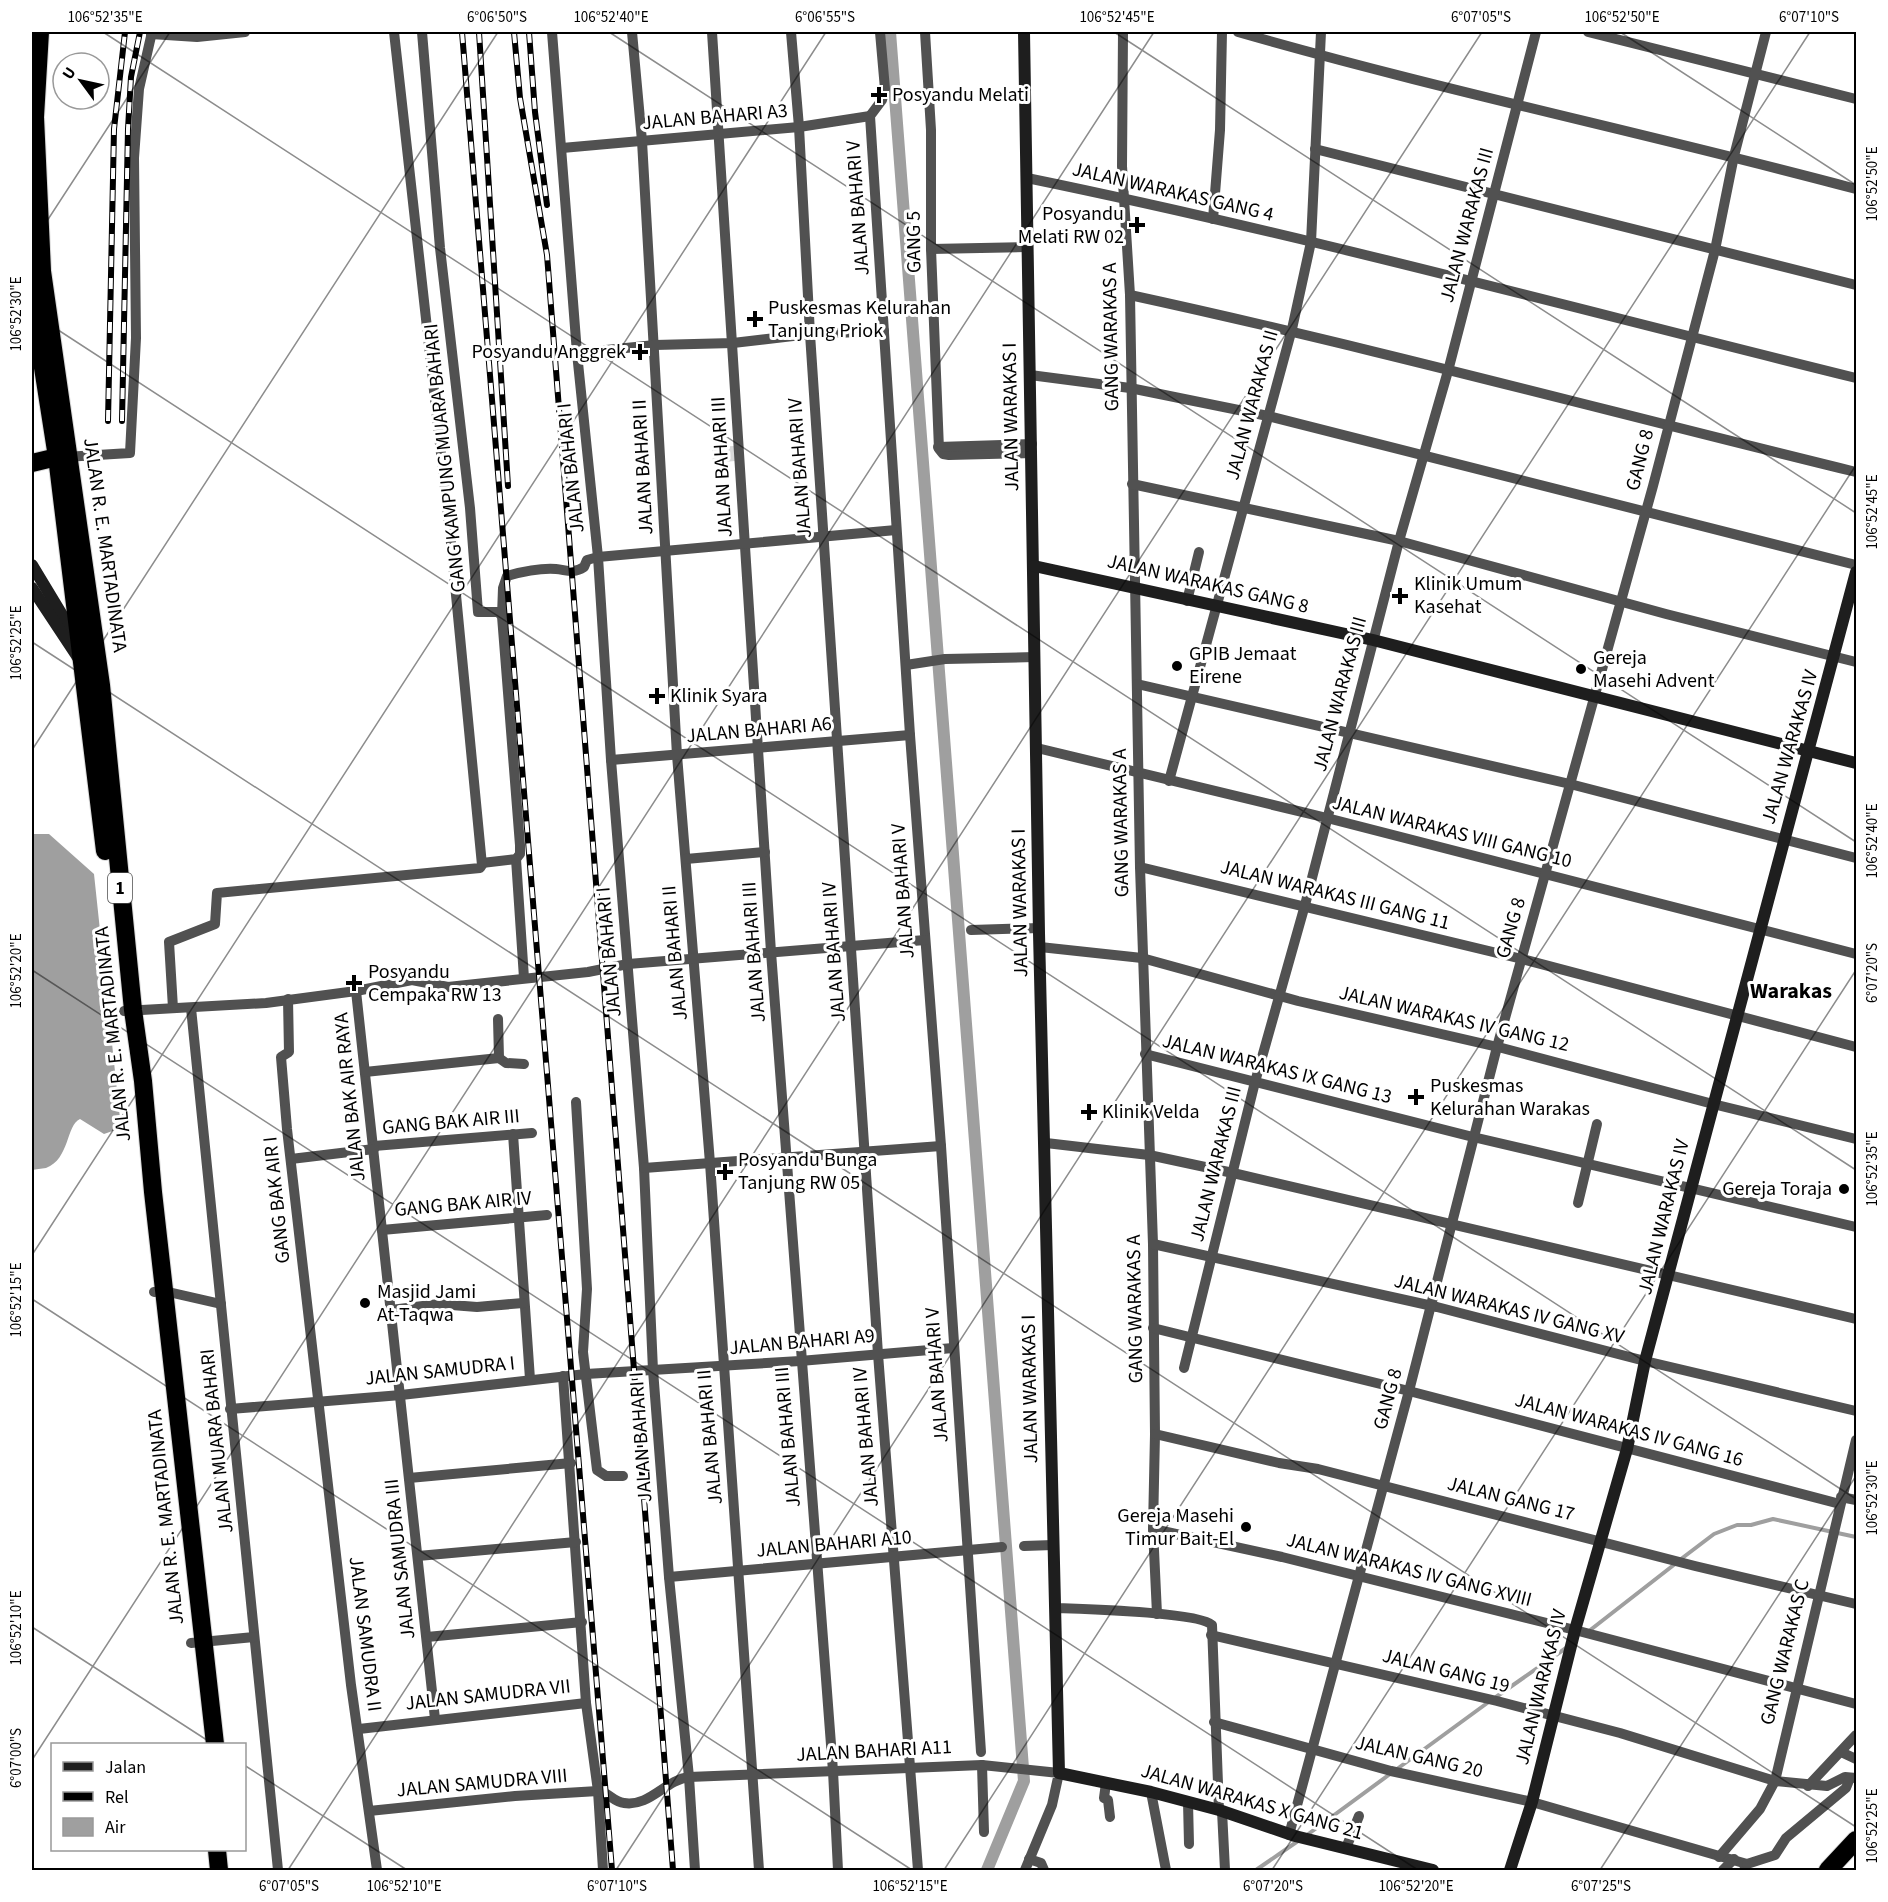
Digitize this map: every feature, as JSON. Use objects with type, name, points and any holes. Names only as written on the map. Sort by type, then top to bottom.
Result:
[{"type":"highway","name":"JALAN R. E. MARTADINATA","points":[[40,32],[34,117],[42,271],[63,457],[80,645],[94,673],[128,1011],[197,1643],[204,1743]]},
{"type":"highway","name":"JALAN R. E. MARTADINATA","points":[[32,265],[36,323],[63,457],[94,673],[128,1011]]},
{"type":"highway","points":[[32,463],[63,457]]},
{"type":"highway","name":"JALAN R. E. MARTADINATA","points":[[197,1643],[215,1743]]},
{"type":"highway","points":[[1828,1870],[1857,1840]]},
{"type":"highway","points":[[217,1851],[219,1870]]},
{"type":"highway","points":[[226,1851],[229,1870]]},
{"type":"street","points":[[63,457],[130,453],[135,338],[134,158],[139,89],[151,33],[197,37],[245,32]]},
{"type":"street","name":"GANG KAMPUNG MUARA BAHARI","points":[[394,32],[458,614],[482,863]]},
{"type":"street","name":"GANG KAMPUNG MUARA BAHARI","points":[[422,32],[440,248],[470,508],[478,612],[498,612],[502,616]]},
{"type":"street","name":"JALAN BAHARI I","points":[[552,32],[577,353],[598,557],[611,760],[644,1168],[653,1370],[669,1577],[690,1776],[695,1870]]},
{"type":"street","name":"JALAN BAHARI II","points":[[632,32],[642,141],[655,345],[677,755],[710,1162],[722,1366],[739,1570],[759,1870]]},
{"type":"street","name":"JALAN BAHARI III","points":[[712,32],[771,952],[800,1361],[833,1771],[838,1870]]},
{"type":"street","name":"JALAN BAHARI IV","points":[[791,32],[800,127],[810,334],[878,1354],[918,1870]]},
{"type":"street","name":"JALAN BAHARI V","points":[[880,32],[885,89],[882,100],[870,116],[896,530],[941,1146],[981,1752]]},
{"type":"street","name":"GANG 5","points":[[925,32],[931,130],[931,249],[939,450],[949,455],[1032,448]]},
{"type":"street","name":"JALAN WARAKAS I","points":[[1024,32],[1039,928],[1046,1143],[1059,1773]]},
{"type":"street","name":"GANG WARAKAS A","points":[[1123,32],[1124,198],[1130,295],[1142,958],[1153,1244],[1155,1434],[1153,1529],[1157,1614]]},
{"type":"street","points":[[1213,219],[1220,130],[1222,32]]},
{"type":"street","points":[[1238,32],[1320,55],[1734,156],[1857,189]]},
{"type":"street","name":"JALAN WARAKAS II","points":[[1169,781],[1292,329],[1311,242],[1321,32]]},
{"type":"street","name":"JALAN WARAKAS III","points":[[1184,1368],[1255,1082],[1305,905],[1399,541],[1448,371],[1536,32]]},
{"type":"street","points":[[1588,32],[1857,99]]},
{"type":"street","name":"GANG 8","points":[[1294,1836],[1311,1749],[1409,1391],[1497,1047],[1645,513],[1714,250],[1734,156],[1766,32]]},
{"type":"street","name":"JALAN BAHARI A3","points":[[562,148],[800,127],[870,116]]},
{"type":"street","points":[[1315,149],[1857,285]]},
{"type":"street","name":"JALAN WARAKAS GANG 4","points":[[1027,177],[1472,280],[1857,378]]},
{"type":"street","points":[[931,249],[1026,247]]},
{"type":"street","points":[[1130,295],[1292,329],[1448,371],[1857,472]]},
{"type":"street","points":[[577,353],[655,345],[733,344],[810,334],[884,331]]},
{"type":"street","points":[[1030,375],[1130,388],[1268,416],[1857,565]]},
{"type":"street","points":[[1132,484],[1399,541],[1857,662]]},
{"type":"street","points":[[173,1008],[169,943],[215,924],[215,896],[219,892],[480,868],[482,863],[516,859],[520,856],[502,616],[502,588],[507,576],[555,569],[572,572],[584,567],[587,560],[598,557],[665,553],[896,530]]},
{"type":"street","points":[[1187,601],[1199,552]]},
{"type":"street","points":[[32,565],[80,645]]},
{"type":"street","name":"JALAN WARAKAS GANG 8","points":[[1034,566],[1134,587],[1215,608],[1373,640],[1594,696]]},
{"type":"street","name":"JALAN WARAKAS IV","points":[[1510,1870],[1532,1802],[1570,1652],[1579,1633],[1627,1449],[1645,1361],[1671,1274],[1713,1104],[1857,572]]},
{"type":"street","points":[[32,588],[94,673]]},
{"type":"street","points":[[458,614],[478,612]]},
{"type":"street","points":[[906,665],[945,659],[1035,657]]},
{"type":"street","points":[[1137,684],[1570,784],[1857,858]]},
{"type":"street","points":[[1594,696],[1857,763]]},
{"type":"street","name":"JALAN BAHARI A6","points":[[611,760],[910,735]]},
{"type":"street","name":"JALAN WARAKAS VIII GANG 10","points":[[1037,748],[1327,818],[1544,875],[1692,910],[1760,931],[1857,954]]},
{"type":"street","points":[[686,859],[765,852]]},
{"type":"street","points":[[516,859],[524,978]]},
{"type":"street","name":"JALAN WARAKAS III GANG 11","points":[[1140,867],[1521,959],[1857,1047]]},
{"type":"street","points":[[971,930],[1039,928]]},
{"type":"street","points":[[356,991],[412,980],[441,987],[628,964],[925,940]]},
{"type":"street","name":"JALAN WARAKAS IV GANG 12","points":[[1040,947],[1142,958],[1280,996],[1497,1047],[1857,1139]]},
{"type":"street","name":"JALAN BAK AIR RAYA","points":[[128,1011],[191,1008],[356,991],[401,1395]]},
{"type":"street","name":"GANG BAK AIR I","points":[[288,999],[289,1052],[281,1058],[318,1401]]},
{"type":"street","name":"JALAN MUARA BAHARI","points":[[191,1008],[278,1870]]},
{"type":"street","points":[[498,1019],[499,1058]]},
{"type":"street","name":"JALAN WARAKAS IX GANG 13","points":[[1145,1054],[1473,1137],[1857,1227]]},
{"type":"street","points":[[365,1072],[499,1058],[506,1064],[524,1064]]},
{"type":"street","points":[[576,1102],[587,1289],[583,1352],[597,1470],[606,1476],[622,1476]]},
{"type":"street","points":[[1578,1203],[1597,1124]]},
{"type":"street","name":"GANG BAK AIR III","points":[[291,1159],[374,1148],[532,1133]]},
{"type":"street","points":[[513,1134],[530,1379]]},
{"type":"street","points":[[1046,1143],[1149,1155],[1233,1173],[1857,1319]]},
{"type":"street","points":[[644,1168],[941,1146]]},
{"type":"street","name":"GANG BAK AIR IV","points":[[382,1230],[547,1215]]},
{"type":"street","name":"JALAN WARAKAS IV GANG XV","points":[[1153,1244],[1430,1306],[1645,1361],[1857,1411]]},
{"type":"street","points":[[159,1292],[221,1304]]},
{"type":"street","points":[[391,1310],[439,1304],[477,1307],[523,1303]]},
{"type":"street","name":"JALAN WARAKAS IV GANG 16","points":[[1153,1328],[1409,1391],[1627,1449],[1840,1500],[1857,1500]]},
{"type":"street","name":"JALAN BAHARI A9","points":[[653,1370],[953,1348]]},
{"type":"street","name":"JALAN SAMUDRA I","points":[[230,1409],[401,1395],[530,1379],[653,1370]]},
{"type":"street","points":[[563,1376],[571,1462],[586,1703],[598,1791],[603,1870]]},
{"type":"street","name":"JALAN SAMUDRA III","points":[[401,1395],[435,1719]]},
{"type":"street","name":"JALAN SAMUDRA II","points":[[318,1401],[351,1685],[359,1729],[376,1870]]},
{"type":"street","name":"JALAN GANG 17","points":[[1155,1434],[1383,1485],[1695,1566],[1857,1604]]},
{"type":"street","name":"GANG WARAKAS C","points":[[1719,1857],[1760,1809],[1774,1781],[1840,1500],[1857,1440]]},
{"type":"street","points":[[409,1478],[571,1462]]},
{"type":"street","name":"JALAN WARAKAS IV GANG XVIII","points":[[1153,1529],[1358,1576],[1857,1704]]},
{"type":"street","points":[[418,1556],[576,1542]]},
{"type":"street","points":[[1024,1546],[1053,1545]]},
{"type":"street","name":"JALAN BAHARI A10","points":[[669,1577],[1002,1547]]},
{"type":"street","points":[[1055,1608],[1157,1614],[1204,1620],[1212,1625],[1214,1722],[1225,1870]]},
{"type":"street","points":[[427,1637],[582,1622]]},
{"type":"street","name":"JALAN GANG 19","points":[[1211,1635],[1497,1701],[1620,1733],[1774,1781],[1808,1786],[1829,1785],[1842,1778],[1853,1778]]},
{"type":"street","points":[[197,1643],[254,1637]]},
{"type":"street","name":"JALAN SAMUDRA VII","points":[[359,1729],[586,1703]]},
{"type":"street","name":"JALAN GANG 20","points":[[1214,1722],[1391,1771],[1532,1802],[1719,1857],[1734,1859],[1745,1867]]},
{"type":"street","points":[[1808,1786],[1857,1735]]},
{"type":"street","points":[[1842,1752],[1857,1759]]},
{"type":"street","points":[[982,1765],[984,1832]]},
{"type":"street","name":"JALAN BAHARI A11","points":[[690,1776],[982,1765],[1059,1773]]},
{"type":"street","points":[[1025,1870],[1052,1805],[1059,1773]]},
{"type":"street","name":"JALAN WARAKAS X GANG 21","points":[[1059,1773],[1151,1792],[1220,1810],[1294,1836],[1433,1870]]},
{"type":"street","points":[[598,1791],[606,1792],[618,1802],[630,1803],[645,1800],[673,1782],[690,1776]]},
{"type":"street","points":[[1745,1867],[1775,1855],[1786,1838],[1846,1788],[1853,1778]]},
{"type":"street","points":[[1106,1783],[1104,1798],[1108,1800],[1110,1817]]},
{"type":"street","name":"JALAN SAMUDRA VIII","points":[[369,1811],[515,1796],[598,1791]]},
{"type":"street","points":[[1151,1792],[1166,1870]]},
{"type":"street","points":[[1188,1802],[1189,1844]]},
{"type":"street","points":[[1346,1848],[1359,1816]]},
{"type":"street","points":[[1029,1859],[1041,1863],[1044,1870]]},
{"type":"street","points":[[1723,1870],[1734,1859]]},
{"type":"shaded area","points":[[734,446],[735,461],[713,463],[712,447]]},
{"type":"water","points":[[32,834],[49,834],[94,874],[121,1128],[104,1134],[80,1119],[72,1128],[64,1150],[54,1164],[32,1170]]},
{"type":"waterway","points":[[890,32],[1024,1781],[987,1870]]},
{"type":"waterway","points":[[1681,1559],[1714,1534],[1737,1525],[1751,1525],[1773,1519],[1856,1537]]},
{"type":"waterway","points":[[1589,1631],[1675,1564]]},
{"type":"waterway","points":[[1496,1697],[1566,1648]]},
{"type":"waterway","points":[[1397,1769],[1490,1701]]},
{"type":"waterway","points":[[1307,1835],[1390,1774]]},
{"type":"waterway","points":[[1256,1870],[1298,1841]]},
{"type":"railway","points":[[108,421],[114,129],[125,32]]},
{"type":"railway","points":[[122,421],[128,129],[131,77],[140,32]]},
{"type":"railway","points":[[462,32],[612,1870]]},
{"type":"railway","points":[[479,32],[508,486]]},
{"type":"railway","points":[[514,32],[520,98],[547,255],[673,1870]]},
{"type":"railway","points":[[529,32],[535,112],[547,205]]},
{"type":"place","name":"Posyandu Melati","points":[[879,95]]},
{"type":"place","name":"Posyandu Melati RW 02","points":[[1137,225]]},
{"type":"place","name":"Puskesmas Kelurahan Tanjung Priok","points":[[755,319]]},
{"type":"place","name":"Posyandu Anggrek","points":[[640,352]]},
{"type":"place","name":"Klinik Umum Kasehat","points":[[1400,596]]},
{"type":"place","name":"GPIB Jemaat Eirene","points":[[1177,666]]},
{"type":"place","name":"Gereja Masehi Advent","points":[[1581,669]]},
{"type":"place","name":"Klinik Syara","points":[[657,696]]},
{"type":"place","name":"Posyandu Cempaka RW 13","points":[[354,983]]},
{"type":"place","name":"Puskesmas Kelurahan Warakas","points":[[1416,1097]]},
{"type":"place","name":"Klinik Velda","points":[[1089,1112]]},
{"type":"place","name":"Posyandu Bunga Tanjung RW 05","points":[[725,1172]]},
{"type":"place","name":"Gereja Toraja","points":[[1844,1189]]},
{"type":"place","name":"Masjid Jami At-Taqwa","points":[[365,1303]]},
{"type":"place","name":"Gereja Masehi Timur Bait-El","points":[[1246,1527]]},
{"type":"district","name":"Warakas","points":[[1791,991]]}]
